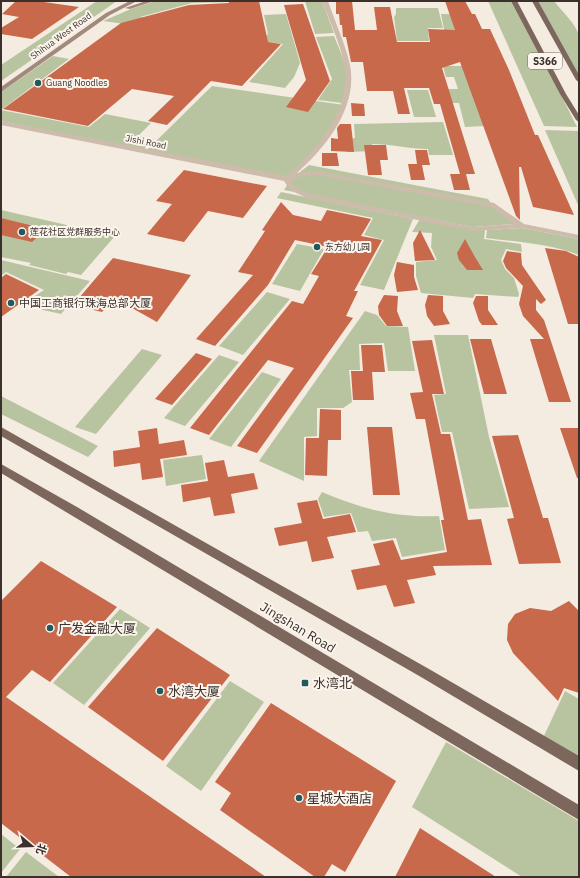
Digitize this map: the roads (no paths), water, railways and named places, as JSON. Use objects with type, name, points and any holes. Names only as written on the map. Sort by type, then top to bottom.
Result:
[{"type":"main road","name":"Shihua West Road","points":[[1,90],[97,22],[115,10],[134,1]]},
{"type":"main road","points":[[97,22],[128,8],[151,1]]},
{"type":"main road","name":"S366","points":[[514,1],[563,94],[579,120]]},
{"type":"main road","name":"S366","points":[[535,1],[579,80]]},
{"type":"main road","name":"Shihua West Road","points":[[1,83],[107,7]]},
{"type":"main road","name":"Jingshan Road","points":[[1,431],[425,673],[579,764]]},
{"type":"main road","name":"Jingshan Road","points":[[1,468],[579,813]]},
{"type":"street","points":[[287,178],[304,164],[331,130],[344,105],[349,86],[348,66],[324,1]]},
{"type":"street","name":"Jishi Road","points":[[1,123],[287,178]]},
{"type":"street","points":[[287,178],[317,172],[494,205],[522,226]]},
{"type":"street","points":[[287,178],[289,185],[298,192],[325,200],[473,229],[522,226],[579,237]]},
{"type":"place","name":"Guang Noodles","points":[[38,83]]},
{"type":"place","name":"莲花社区党群服务中心","points":[[22,232]]},
{"type":"place","name":"东方幼儿园","points":[[317,247]]},
{"type":"place","name":"中国工商银行珠海总部大厦","points":[[11,303]]},
{"type":"place","name":"广发金融大厦","points":[[50,628]]},
{"type":"place","name":"水湾北","points":[[305,683]]},
{"type":"place","name":"水湾大厦","points":[[160,691]]},
{"type":"place","name":"星城大酒店","points":[[299,798]]}]
